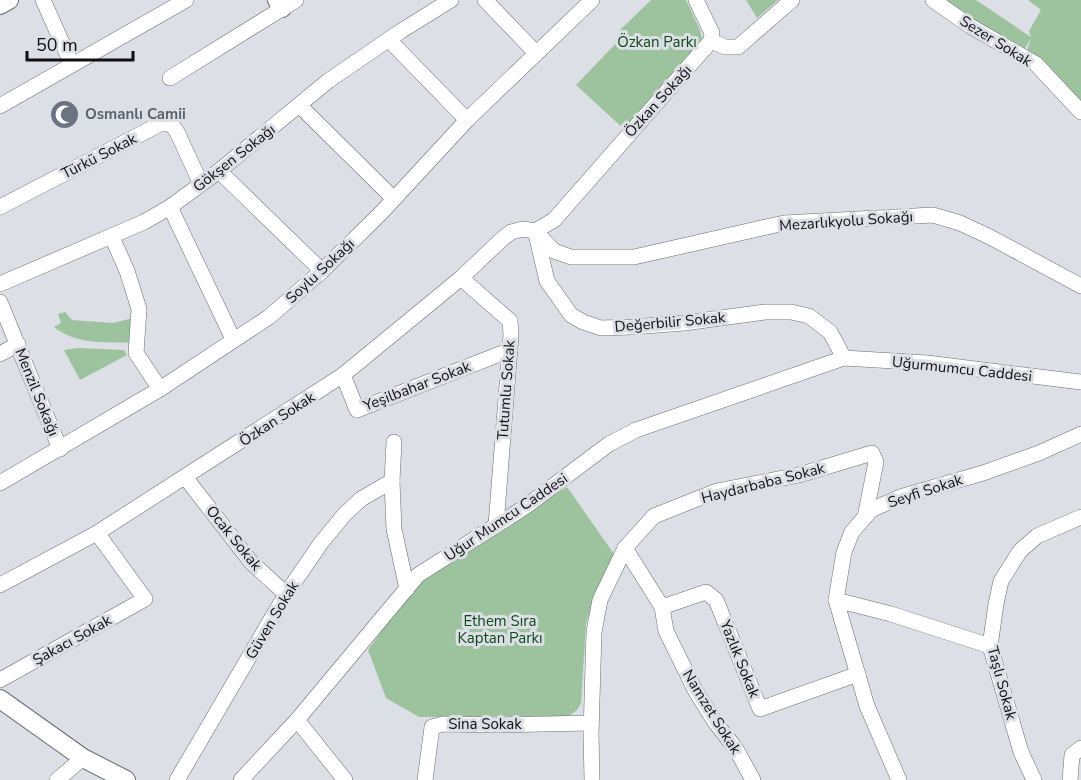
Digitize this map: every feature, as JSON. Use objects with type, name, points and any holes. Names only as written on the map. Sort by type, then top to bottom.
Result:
[{"type":"street","points":[[0,5],[9,0]]},
{"type":"street","points":[[44,0],[72,65]]},
{"type":"street","points":[[0,106],[186,0]]},
{"type":"street","name":"Gökşen Sokağı","points":[[0,284],[112,237],[170,207],[219,171],[328,81],[451,0]]},
{"type":"street","points":[[485,0],[536,53]]},
{"type":"street","name":"Soylu Sokağı","points":[[0,483],[160,389],[269,317],[322,270],[394,200],[467,120],[592,0]]},
{"type":"street","points":[[696,0],[712,33],[711,41],[725,47],[738,47],[792,0]]},
{"type":"street","name":"Sezer Sokak","points":[[933,0],[970,26],[1036,64],[1081,112]]},
{"type":"street","points":[[170,78],[285,3]]},
{"type":"street","points":[[388,40],[467,120]]},
{"type":"street","name":"Özkan Sokağı","points":[[535,231],[554,220],[711,41]]},
{"type":"street","points":[[300,106],[394,200]]},
{"type":"street","name":"Türkü Sokak","points":[[0,207],[160,124],[171,124],[177,132],[201,184]]},
{"type":"street","points":[[219,171],[322,270]]},
{"type":"street","points":[[170,207],[233,339]]},
{"type":"street","name":"Mezarlıkyolu Sokağı","points":[[535,231],[554,251],[571,257],[634,257],[783,223],[933,215],[960,223],[990,237],[1081,286]]},
{"type":"street","name":"Özkan Sokak","points":[[0,585],[97,533],[343,375],[461,278],[512,232],[523,229],[535,231]]},
{"type":"street","name":"Değerbilir Sokak","points":[[535,231],[547,281],[571,315],[583,322],[601,328],[632,327],[684,323],[765,312],[791,312],[809,316],[830,332],[844,358]]},
{"type":"street","points":[[112,237],[127,271],[139,309],[136,353],[160,389]]},
{"type":"street","name":"Tutumlu Sokak","points":[[461,278],[510,321],[510,350],[496,525]]},
{"type":"street","name":"Menzil Sokağı","points":[[0,302],[60,449]]},
{"type":"street","points":[[0,354],[18,344]]},
{"type":"street","name":"Yeşilbahar Sokak","points":[[343,375],[357,410],[510,350]]},
{"type":"street","name":"Uğurmumcu Caddesi","points":[[844,358],[927,363],[1081,382]]},
{"type":"street","name":"Uğur Mumcu Caddesi","points":[[241,780],[297,720],[418,575],[525,507],[609,444],[636,430],[844,358]]},
{"type":"street","name":"Seyfi Sokak","points":[[899,780],[867,706],[836,600],[844,552],[852,532],[871,510],[900,497],[983,473],[1039,453],[1081,434]]},
{"type":"street","points":[[394,442],[392,481],[394,529],[407,589]]},
{"type":"street","name":"Haydarbaba Sokak","points":[[592,780],[594,632],[600,600],[625,548],[654,516],[717,491],[799,475],[872,453],[876,462],[865,518]]},
{"type":"street","name":"Ocak Sokak","points":[[185,477],[251,561],[286,594]]},
{"type":"street","name":"Güven Sokak","points":[[177,780],[286,594],[321,543],[344,515],[361,500],[392,481]]},
{"type":"street","name":"Taşlı Sokak","points":[[1034,780],[1021,752],[990,646],[990,634],[1001,581],[1020,551],[1037,536],[1081,517]]},
{"type":"street","name":"Şakacı Sokak","points":[[0,680],[144,599],[97,533]]},
{"type":"street","name":"Namzet Sokak","points":[[625,548],[662,607],[666,631],[695,690],[715,722],[736,749],[753,780]]},
{"type":"street","name":"Yazlık Sokak","points":[[662,607],[706,592],[716,600],[760,709],[858,674]]},
{"type":"street","points":[[836,600],[891,614],[990,646]]},
{"type":"street","points":[[0,699],[83,758],[126,780]]},
{"type":"street","points":[[297,720],[345,780]]},
{"type":"street","name":"Sina Sokak","points":[[425,780],[432,727],[443,724],[591,723]]},
{"type":"street","points":[[1070,780],[1072,755],[1081,748]]},
{"type":"street","points":[[57,780],[83,758]]},
{"type":"green space","name":"Özkan Parkı","points":[[651,0],[686,0],[702,39],[625,130],[576,85],[623,36],[619,31]]},
{"type":"green space","points":[[746,0],[778,0],[757,18]]},
{"type":"green space","points":[[943,0],[976,0],[1031,37],[1029,31],[1041,10],[1028,0],[1081,0],[1081,101],[1026,54],[1031,38],[1023,52]]},
{"type":"green space","points":[[65,312],[72,320],[113,323],[133,318],[134,343],[82,340],[63,333],[54,327],[61,323],[58,314]]},
{"type":"green space","points":[[78,348],[124,350],[127,355],[80,380],[64,350]]},
{"type":"green space","name":"Ethem Sıra Kaptan Parkı","points":[[567,487],[614,554],[594,599],[586,624],[581,703],[577,710],[569,716],[419,717],[386,698],[368,650],[422,576]]},
{"type":"place","name":"Osmanlı Camii","points":[[64,114]]}]
